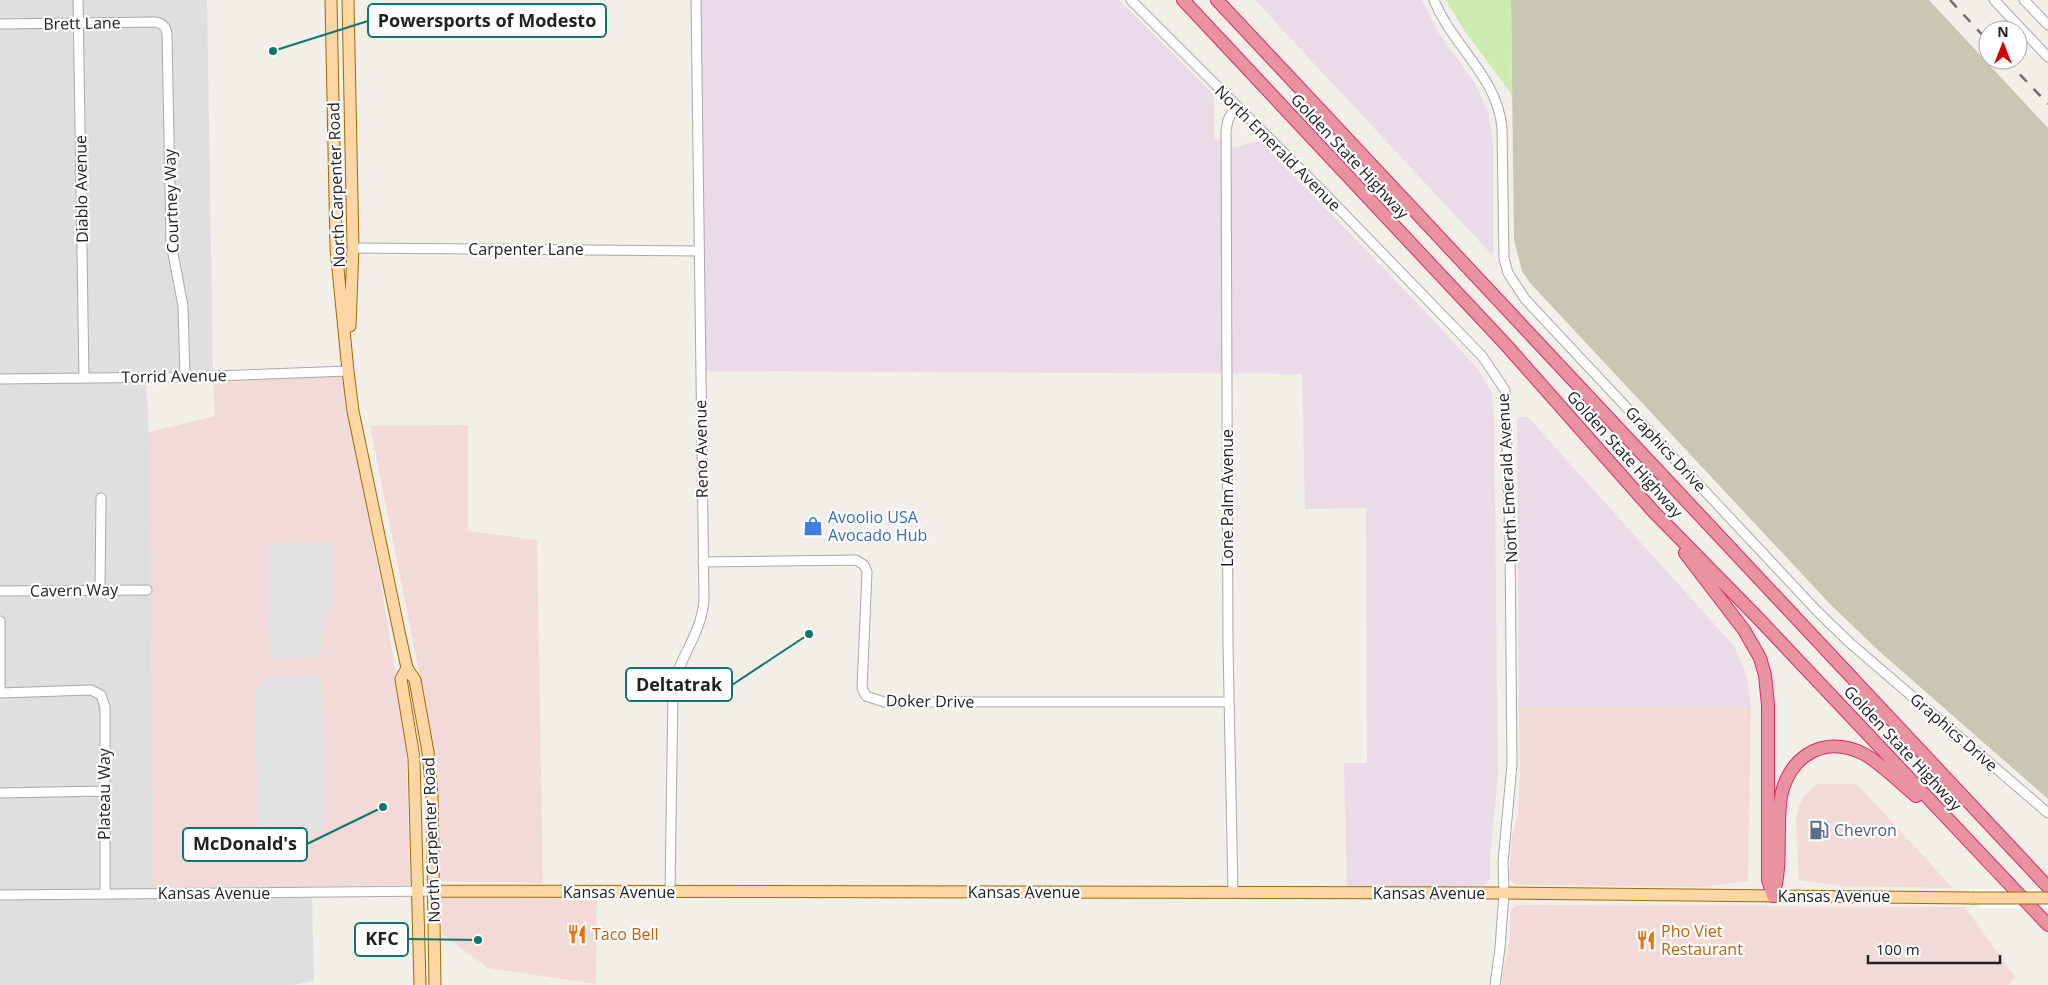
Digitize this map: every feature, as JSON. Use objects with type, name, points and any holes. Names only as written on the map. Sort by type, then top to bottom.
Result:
[{"type":"highway","name":"Golden State Highway","points":[[1183,0],[1507,346],[1652,510],[1758,617],[2048,925]]},
{"type":"highway","name":"Golden State Highway","points":[[1217,0],[2048,887]]},
{"type":"highway","points":[[1652,510],[1744,630],[1760,658],[1768,690],[1768,880],[1773,896]]},
{"type":"highway","points":[[1773,896],[1778,880],[1780,802],[1784,784],[1790,770],[1801,759],[1822,748],[1835,746],[1849,748],[1862,753],[1958,831]]},
{"type":"main road","name":"North Carpenter Road","points":[[332,0],[336,248],[348,370],[353,411],[407,668],[416,680],[428,752],[432,795],[435,985]]},
{"type":"main road","name":"North Carpenter Road","points":[[348,0],[352,248],[348,370]]},
{"type":"main road","points":[[332,12],[342,35],[342,85],[345,91],[350,92]]},
{"type":"main road","points":[[334,148],[342,170],[343,239],[346,245],[352,248]]},
{"type":"main road","name":"North Carpenter Road","points":[[407,668],[401,679],[414,758],[420,985]]},
{"type":"main road","name":"Kansas Avenue","points":[[434,892],[1504,893],[2048,898]]},
{"type":"street","name":"Diablo Avenue","points":[[78,0],[84,378]]},
{"type":"street","name":"Reno Avenue","points":[[670,892],[673,689],[679,666],[701,622],[703,604],[696,0]]},
{"type":"street","name":"North Emerald Avenue","points":[[1131,0],[1482,356],[1505,390],[1510,541],[1512,764],[1503,862],[1504,893],[1495,985]]},
{"type":"street","name":"Graphics Drive","points":[[1434,0],[1449,28],[1486,80],[1499,107],[1502,128],[1504,258],[1508,273],[1520,293],[1850,643],[2048,813]]},
{"type":"street","points":[[1994,0],[2048,57]]},
{"type":"street","points":[[2024,0],[2048,25]]},
{"type":"street","name":"Brett Lane","points":[[0,24],[155,22],[163,25]]},
{"type":"street","name":"Courtney Way","points":[[163,25],[167,34],[171,243],[183,306],[185,377]]},
{"type":"street","name":"Lone Palm Avenue","points":[[1233,893],[1229,702],[1226,131],[1228,120],[1236,106]]},
{"type":"street","name":"Carpenter Lane","points":[[352,248],[699,251]]},
{"type":"street","name":"Torrid Avenue","points":[[0,379],[185,377],[348,370]]},
{"type":"street","points":[[100,590],[101,498]]},
{"type":"street","name":"Doker Drive","points":[[703,562],[856,560],[864,565],[867,572],[862,688],[866,696],[872,699],[884,702],[1229,702]]},
{"type":"street","name":"Cavern Way","points":[[0,591],[147,590]]},
{"type":"street","points":[[0,621],[0,693]]},
{"type":"street","name":"Plateau Way","points":[[0,693],[91,690],[101,695],[105,707],[105,894]]},
{"type":"street","points":[[0,793],[104,791]]},
{"type":"street","name":"Kansas Avenue","points":[[0,895],[434,892]]},
{"type":"shaded area","points":[[0,0],[207,0],[213,370],[0,375]]},
{"type":"shaded area","points":[[698,0],[1119,0],[1211,92],[1214,99],[1214,139],[1235,147],[1260,141],[1423,309],[1477,368],[1492,393],[1494,415],[1498,775],[1490,859],[1490,879],[1483,886],[1347,893],[1344,763],[1367,763],[1366,508],[1305,509],[1302,374],[700,371]]},
{"type":"shaded area","points":[[1255,0],[1422,0],[1438,32],[1474,82],[1488,111],[1493,141],[1493,256]]},
{"type":"shaded area","points":[[1511,0],[1929,0],[1978,53],[1978,70],[1994,70],[2048,128],[2048,799],[1879,651],[1830,604],[1530,283],[1522,271],[1514,240]]},
{"type":"shaded area","points":[[342,376],[381,583],[406,738],[410,885],[154,889],[149,432],[215,416],[213,379]]},
{"type":"shaded area","points":[[146,382],[149,432],[154,889],[0,890],[0,384]]},
{"type":"shaded area","points":[[1517,417],[1528,417],[1735,647],[1747,676],[1751,707],[1519,706]]},
{"type":"shaded area","points":[[468,425],[468,531],[537,540],[543,883],[440,881],[438,801],[434,747],[370,426]]},
{"type":"shaded area","points":[[332,542],[331,606],[321,631],[321,649],[318,657],[272,658],[269,655],[267,544]]},
{"type":"shaded area","points":[[318,676],[322,678],[324,834],[262,837],[258,830],[255,693],[264,677]]},
{"type":"shaded area","points":[[1519,706],[1751,707],[1748,881],[1702,887],[1516,885],[1509,879],[1512,836],[1518,814],[1520,774]]},
{"type":"shaded area","points":[[1817,784],[1857,784],[1953,888],[1841,886],[1799,880],[1796,817],[1805,795]]},
{"type":"shaded area","points":[[597,895],[596,984],[488,968],[442,934],[440,896]]},
{"type":"shaded area","points":[[312,896],[314,981],[292,985],[0,985],[0,900]]},
{"type":"shaded area","points":[[1516,905],[1965,907],[2015,977],[2009,985],[1502,985],[1503,969],[1510,941],[1510,912]]},
{"type":"green space","points":[[1446,0],[1511,0],[1512,98],[1510,92],[1464,30]]},
{"type":"pier","points":[[1967,889],[2048,889],[2048,908],[1981,908]]},
{"type":"railway","points":[[1950,0],[1978,30]]},
{"type":"railway","points":[[2016,70],[2048,104]]},
{"type":"place","name":"Powersports of Modesto","points":[[273,51]]},
{"type":"place","name":"Avoolio USA Avocado Hub","points":[[813,526]]},
{"type":"place","name":"Deltatrak","points":[[809,634]]},
{"type":"place","name":"McDonald's","points":[[383,807]]},
{"type":"place","name":"Chevron","points":[[1819,830]]},
{"type":"place","name":"Taco Bell","points":[[577,934]]},
{"type":"place","name":"KFC","points":[[478,940]]},
{"type":"place","name":"Pho Viet Restaurant","points":[[1646,940]]}]
